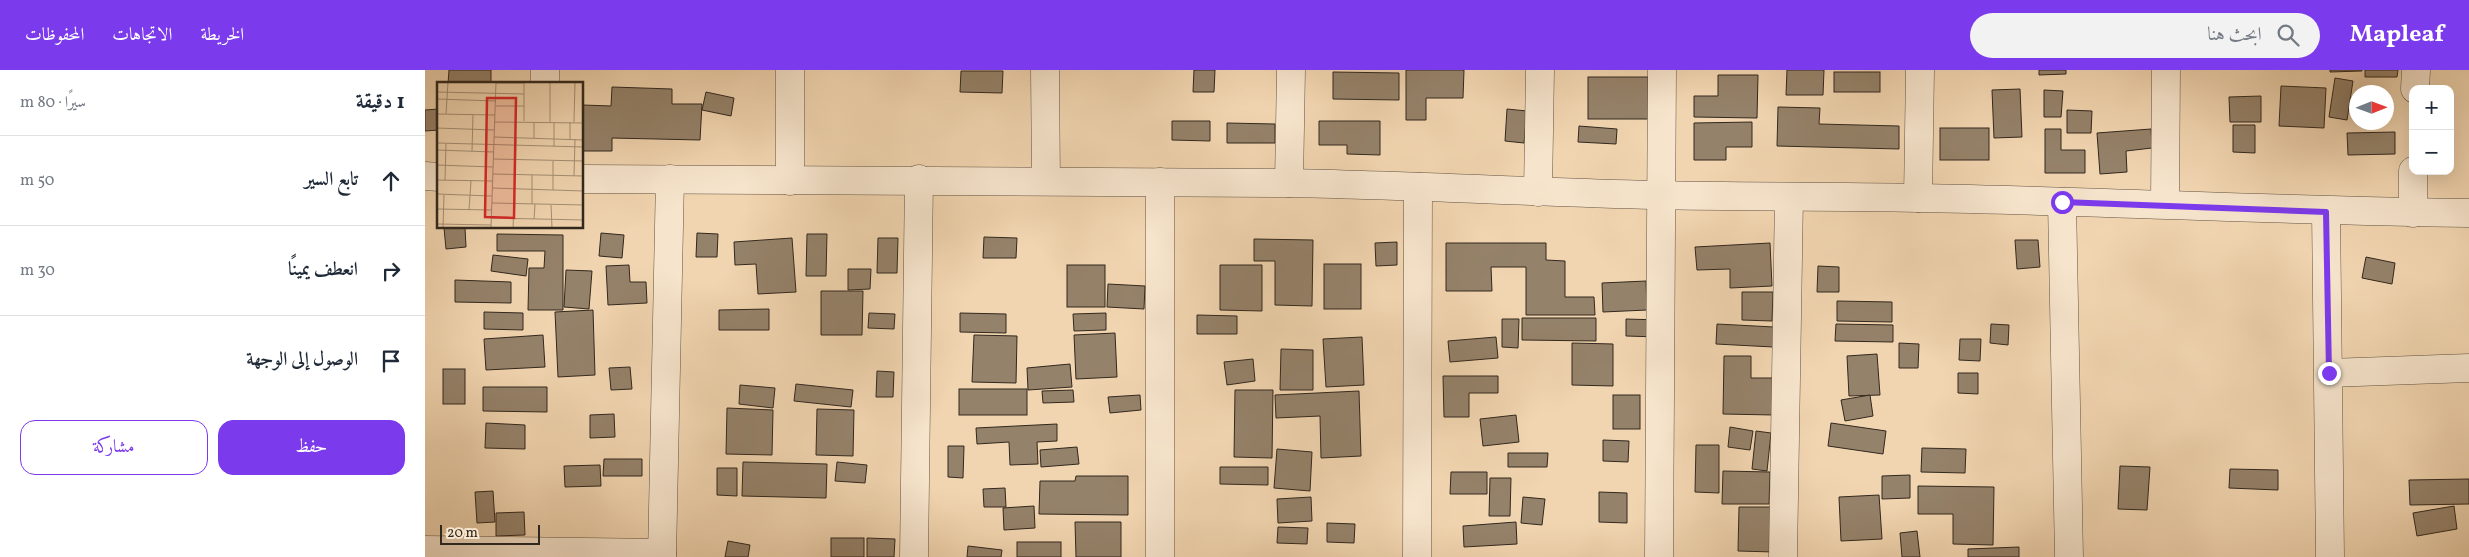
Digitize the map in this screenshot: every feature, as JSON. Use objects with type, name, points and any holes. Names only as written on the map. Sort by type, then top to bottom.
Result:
[{"type":"street","points":[[790,70],[790,181]]},
{"type":"street","points":[[1045,70],[1046,181]]},
{"type":"street","points":[[1289,183],[1291,70]]},
{"type":"street","points":[[1538,192],[1540,70]]},
{"type":"street","points":[[1659,557],[1662,70]]},
{"type":"street","points":[[1918,198],[1920,70]]},
{"type":"street","points":[[2165,204],[2167,70]]},
{"type":"street","points":[[2415,70],[2415,85]]},
{"type":"street","points":[[2413,175],[2413,213]]},
{"type":"street","points":[[584,179],[790,181],[919,179],[1289,183],[1538,192],[1918,198],[2165,204],[2326,212],[2469,213]]},
{"type":"street","points":[[425,550],[662,555],[670,179]]},
{"type":"street","points":[[914,557],[919,179]]},
{"type":"street","points":[[1160,182],[1160,557]]},
{"type":"street","points":[[1417,557],[1418,187]]},
{"type":"street","points":[[1783,557],[1789,197]]},
{"type":"street","points":[[2062,202],[2069,557]]},
{"type":"street","points":[[2326,212],[2330,557]]},
{"type":"street","points":[[2329,373],[2469,368]]},
{"type":"building","points":[[449,70],[491,70],[491,82],[448,82]]},
{"type":"building","points":[[1194,70],[1215,70],[1214,92],[1193,92]]},
{"type":"building","points":[[1406,70],[1464,70],[1463,98],[1426,98],[1426,120],[1406,120]]},
{"type":"building","points":[[1787,70],[1824,70],[1823,95],[1786,95]]},
{"type":"building","points":[[2039,70],[2066,70],[2066,74],[2039,75]]},
{"type":"building","points":[[2330,70],[2362,70],[2362,71],[2330,72]]},
{"type":"building","points":[[2365,70],[2398,70],[2397,77],[2365,77]]},
{"type":"building","points":[[961,71],[1003,71],[1002,93],[960,92]]},
{"type":"building","points":[[1333,72],[1399,73],[1399,100],[1333,99]]},
{"type":"building","points":[[1834,72],[1880,72],[1880,92],[1834,92]]},
{"type":"building","points":[[1718,75],[1758,75],[1757,118],[1694,117],[1694,96],[1718,96]]},
{"type":"building","points":[[1588,77],[1648,77],[1648,119],[1588,119]]},
{"type":"building","points":[[2335,78],[2353,81],[2352,85],[2349,85],[2347,120],[2329,117]]},
{"type":"building","points":[[2281,86],[2326,88],[2324,128],[2279,126]]},
{"type":"building","points":[[612,87],[672,89],[672,104],[702,104],[700,140],[612,138],[612,151],[584,151],[584,105],[611,106]]},
{"type":"building","points":[[2020,89],[2022,137],[1994,138],[1992,90]]},
{"type":"building","points":[[2044,90],[2063,91],[2061,117],[2044,117]]},
{"type":"building","points":[[706,92],[734,98],[731,116],[702,110]]},
{"type":"building","points":[[2261,96],[2261,122],[2230,122],[2229,97]]},
{"type":"building","points":[[1778,107],[1820,108],[1819,124],[1899,126],[1899,149],[1777,146]]},
{"type":"building","points":[[437,109],[437,130],[425,131],[425,110]]},
{"type":"building","points":[[1507,109],[1527,111],[1524,143],[1505,141]]},
{"type":"building","points":[[2067,110],[2092,111],[2091,133],[2067,133]]},
{"type":"building","points":[[1172,121],[1210,121],[1210,141],[1172,140]]},
{"type":"building","points":[[1319,121],[1380,121],[1380,155],[1347,154],[1347,145],[1319,145]]},
{"type":"building","points":[[1752,122],[1752,147],[1726,147],[1726,160],[1694,160],[1694,123]]},
{"type":"building","points":[[1227,123],[1275,124],[1275,143],[1227,143]]},
{"type":"building","points":[[2233,125],[2255,125],[2255,153],[2233,152]]},
{"type":"building","points":[[1579,126],[1617,129],[1616,144],[1578,142]]},
{"type":"building","points":[[1940,128],[1989,128],[1989,160],[1940,160]]},
{"type":"building","points":[[2045,129],[2061,129],[2061,150],[2085,150],[2085,173],[2045,173]]},
{"type":"building","points":[[2151,129],[2152,148],[2126,151],[2127,172],[2100,174],[2097,133]]},
{"type":"building","points":[[2395,132],[2395,154],[2348,155],[2347,133]]},
{"type":"building","points":[[444,229],[465,229],[466,247],[446,249]]},
{"type":"building","points":[[601,233],[624,235],[622,258],[599,256]]},
{"type":"building","points":[[697,233],[718,234],[717,257],[696,257]]},
{"type":"building","points":[[497,234],[563,235],[563,310],[528,310],[529,268],[544,268],[545,251],[497,251]]},
{"type":"building","points":[[807,234],[827,234],[826,276],[806,276]]},
{"type":"building","points":[[984,237],[1017,238],[1016,258],[983,258]]},
{"type":"building","points":[[792,238],[796,292],[758,294],[756,264],[735,265],[734,242]]},
{"type":"building","points":[[878,238],[898,238],[897,273],[877,273]]},
{"type":"building","points":[[1254,239],[1313,240],[1312,306],[1275,305],[1275,261],[1254,261]]},
{"type":"building","points":[[2015,240],[2038,240],[2040,267],[2017,269]]},
{"type":"building","points":[[1397,242],[1397,265],[1376,266],[1375,243]]},
{"type":"building","points":[[1446,243],[1546,243],[1546,260],[1565,261],[1565,297],[1594,297],[1595,315],[1526,315],[1526,267],[1491,267],[1492,291],[1446,291]]},
{"type":"building","points":[[1770,243],[1772,286],[1730,288],[1730,269],[1697,270],[1695,247]]},
{"type":"building","points":[[493,255],[528,259],[526,276],[491,271]]},
{"type":"building","points":[[2366,257],[2395,263],[2392,284],[2362,278]]},
{"type":"building","points":[[1324,264],[1361,264],[1361,309],[1324,309]]},
{"type":"building","points":[[629,265],[630,282],[646,282],[647,303],[608,305],[606,266]]},
{"type":"building","points":[[1067,265],[1105,265],[1105,307],[1067,307]]},
{"type":"building","points":[[1220,265],[1262,265],[1262,311],[1220,310]]},
{"type":"building","points":[[1818,266],[1839,267],[1839,292],[1817,292]]},
{"type":"building","points":[[848,269],[871,269],[870,289],[848,290]]},
{"type":"building","points":[[566,270],[592,271],[589,309],[564,307]]},
{"type":"building","points":[[455,280],[511,282],[511,303],[455,302]]},
{"type":"building","points":[[1646,281],[1647,310],[1603,312],[1602,283]]},
{"type":"building","points":[[1108,284],[1145,286],[1144,309],[1107,307]]},
{"type":"building","points":[[821,291],[863,291],[862,335],[821,335]]},
{"type":"building","points":[[1742,292],[1773,292],[1772,321],[1742,320]]},
{"type":"building","points":[[1837,301],[1892,302],[1892,322],[1837,321]]},
{"type":"building","points":[[769,309],[769,330],[719,330],[719,310]]},
{"type":"building","points":[[593,310],[595,375],[558,377],[555,312]]},
{"type":"building","points":[[484,312],[523,313],[523,330],[484,329]]},
{"type":"building","points":[[869,313],[895,314],[894,329],[868,328]]},
{"type":"building","points":[[960,313],[1006,314],[1006,333],[960,332]]},
{"type":"building","points":[[1106,313],[1106,330],[1074,331],[1073,314]]},
{"type":"building","points":[[1197,315],[1237,316],[1237,334],[1197,334]]},
{"type":"building","points":[[1522,318],[1596,318],[1596,341],[1522,340]]},
{"type":"building","points":[[1502,319],[1519,319],[1518,348],[1502,347]]},
{"type":"building","points":[[1626,319],[1660,320],[1659,337],[1626,336]]},
{"type":"building","points":[[1717,324],[1774,327],[1773,347],[1716,344]]},
{"type":"building","points":[[1836,324],[1893,325],[1893,342],[1835,341]]},
{"type":"building","points":[[1991,324],[2009,325],[2008,345],[1990,343]]},
{"type":"building","points":[[1115,333],[1117,377],[1076,379],[1074,335]]},
{"type":"building","points":[[543,335],[545,367],[486,370],[484,339]]},
{"type":"building","points":[[974,335],[1017,336],[1016,383],[972,382]]},
{"type":"building","points":[[1362,337],[1364,385],[1326,387],[1323,339]]},
{"type":"building","points":[[1496,337],[1498,358],[1450,362],[1448,341]]},
{"type":"building","points":[[1960,339],[1981,339],[1980,361],[1959,360]]},
{"type":"building","points":[[1572,343],[1613,344],[1613,386],[1572,385]]},
{"type":"building","points":[[1899,343],[1919,344],[1918,368],[1899,368]]},
{"type":"building","points":[[1281,349],[1313,350],[1313,390],[1280,390]]},
{"type":"building","points":[[1877,354],[1880,395],[1849,396],[1847,356]]},
{"type":"building","points":[[1724,356],[1751,356],[1751,378],[1774,378],[1773,415],[1723,414]]},
{"type":"building","points":[[1253,359],[1255,381],[1227,385],[1224,362]]},
{"type":"building","points":[[1070,364],[1072,387],[1028,390],[1027,368]]},
{"type":"building","points":[[630,367],[632,389],[611,390],[609,368]]},
{"type":"building","points":[[443,369],[465,369],[465,404],[443,404]]},
{"type":"building","points":[[877,371],[894,372],[893,397],[876,397]]},
{"type":"building","points":[[1958,373],[1978,373],[1978,394],[1958,393]]},
{"type":"building","points":[[1443,376],[1498,376],[1498,393],[1469,393],[1469,417],[1444,417]]},
{"type":"building","points":[[796,384],[853,390],[851,407],[794,401]]},
{"type":"building","points":[[740,385],[775,388],[773,408],[739,404]]},
{"type":"building","points":[[483,387],[547,387],[547,412],[483,411]]},
{"type":"building","points":[[959,389],[1027,389],[1027,415],[959,415]]},
{"type":"building","points":[[1073,390],[1074,402],[1043,403],[1042,391]]},
{"type":"building","points":[[1235,390],[1273,390],[1272,458],[1234,457]]},
{"type":"building","points":[[1359,391],[1361,456],[1321,458],[1320,416],[1276,418],[1275,395]]},
{"type":"building","points":[[1140,395],[1141,410],[1110,413],[1108,397]]},
{"type":"building","points":[[1613,395],[1640,395],[1640,429],[1613,429]]},
{"type":"building","points":[[1870,395],[1873,416],[1845,421],[1841,400]]},
{"type":"building","points":[[727,408],[773,410],[772,455],[726,454]]},
{"type":"building","points":[[817,409],[854,410],[853,456],[816,455]]},
{"type":"building","points":[[614,414],[615,437],[590,438],[590,415]]},
{"type":"building","points":[[1516,415],[1519,442],[1483,446],[1480,419]]},
{"type":"building","points":[[486,423],[525,425],[525,449],[485,448]]},
{"type":"building","points":[[1831,423],[1886,431],[1883,454],[1828,446]]},
{"type":"building","points":[[1057,424],[1057,441],[1037,442],[1038,464],[1010,465],[1009,442],[977,444],[976,428]]},
{"type":"building","points":[[1730,427],[1753,431],[1750,450],[1728,447]]},
{"type":"building","points":[[1756,431],[1771,433],[1767,471],[1752,469]]},
{"type":"building","points":[[1603,440],[1629,441],[1628,462],[1603,461]]},
{"type":"building","points":[[1696,445],[1719,445],[1719,493],[1695,492]]},
{"type":"building","points":[[948,446],[964,446],[963,478],[948,477]]},
{"type":"building","points":[[1077,447],[1079,464],[1041,467],[1040,450]]},
{"type":"building","points":[[1922,448],[1966,449],[1965,473],[1921,472]]},
{"type":"building","points":[[1277,449],[1312,452],[1310,491],[1274,488]]},
{"type":"building","points":[[1508,453],[1548,453],[1547,467],[1508,467]]},
{"type":"building","points":[[604,459],[642,459],[642,476],[603,476]]},
{"type":"building","points":[[743,462],[827,464],[826,498],[742,496]]},
{"type":"building","points":[[837,462],[867,465],[865,483],[835,481]]},
{"type":"building","points":[[600,465],[601,486],[565,487],[564,466]]},
{"type":"building","points":[[2120,466],[2150,467],[2147,510],[2118,509]]},
{"type":"building","points":[[1220,467],[1268,467],[1268,485],[1220,484]]},
{"type":"building","points":[[717,468],[737,468],[737,496],[717,495]]},
{"type":"building","points":[[2230,469],[2278,470],[2278,490],[2229,488]]},
{"type":"building","points":[[1723,471],[1770,472],[1769,504],[1722,504]]},
{"type":"building","points":[[1451,472],[1487,472],[1487,494],[1450,494]]},
{"type":"building","points":[[1910,475],[1910,498],[1882,499],[1882,476]]},
{"type":"building","points":[[1076,476],[1128,476],[1128,515],[1039,514],[1040,481],[1075,481]]},
{"type":"building","points":[[1490,478],[1511,478],[1510,516],[1489,516]]},
{"type":"building","points":[[2469,479],[2469,504],[2410,505],[2409,480]]},
{"type":"building","points":[[1918,486],[1994,487],[1993,545],[1953,544],[1953,514],[1918,514]]},
{"type":"building","points":[[1005,488],[1006,507],[984,507],[983,489]]},
{"type":"building","points":[[493,491],[495,522],[477,523],[475,492]]},
{"type":"building","points":[[1599,492],[1627,493],[1627,523],[1599,522]]},
{"type":"building","points":[[1879,495],[1882,539],[1841,541],[1839,497]]},
{"type":"building","points":[[1311,497],[1312,521],[1278,523],[1277,499]]},
{"type":"building","points":[[1523,497],[1545,499],[1542,525],[1521,523]]},
{"type":"building","points":[[1034,506],[1035,528],[1004,530],[1003,508]]},
{"type":"building","points":[[2454,506],[2457,529],[2417,536],[2413,513]]},
{"type":"building","points":[[1739,507],[1775,507],[1774,552],[1738,551]]},
{"type":"building","points":[[524,512],[525,535],[496,536],[496,513]]},
{"type":"building","points":[[1075,522],[1121,522],[1121,557],[1076,557]]},
{"type":"building","points":[[1516,522],[1517,544],[1464,547],[1463,526]]},
{"type":"building","points":[[1327,523],[1355,524],[1354,543],[1327,542]]},
{"type":"building","points":[[1278,527],[1308,528],[1307,544],[1277,543]]},
{"type":"building","points":[[1917,531],[1920,557],[1902,557],[1900,533]]},
{"type":"building","points":[[831,538],[864,538],[864,557],[831,557]]},
{"type":"building","points":[[867,538],[895,539],[894,557],[867,557]]},
{"type":"building","points":[[728,541],[750,545],[748,557],[725,557]]},
{"type":"building","points":[[1017,542],[1061,542],[1061,557],[1017,557]]},
{"type":"building","points":[[968,546],[1002,550],[1001,557],[967,557]]},
{"type":"building","points":[[2019,547],[2019,557],[1968,557],[1968,549]]},
{"type":"route","points":[[2062,202],[2165,204],[2326,212],[2329,373]]}]
